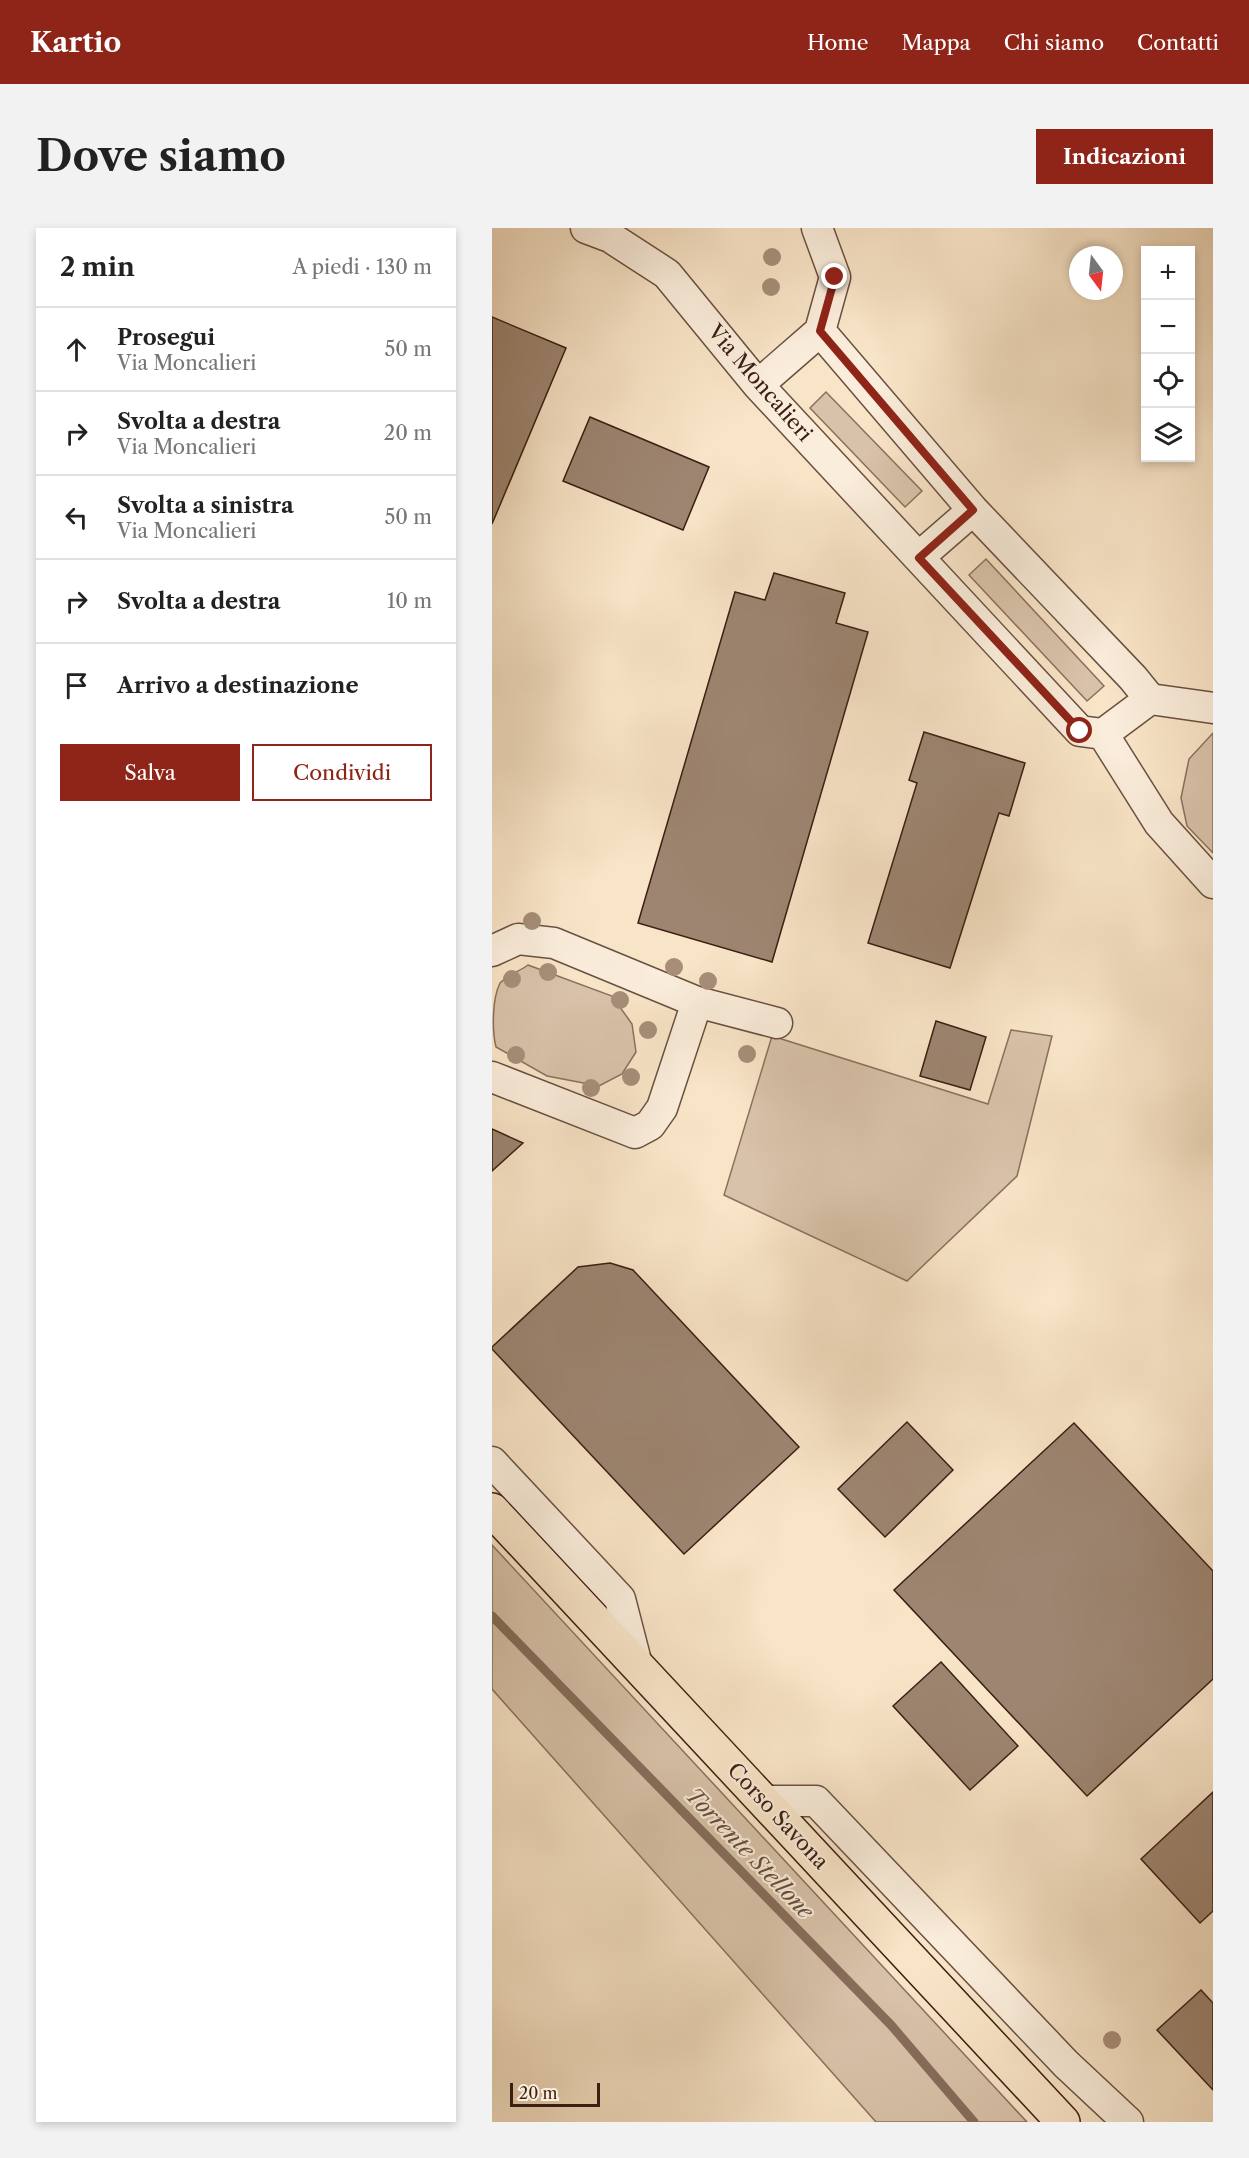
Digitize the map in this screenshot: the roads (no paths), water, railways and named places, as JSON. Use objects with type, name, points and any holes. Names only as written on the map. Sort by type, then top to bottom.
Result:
[{"type":"main road","name":"Corso Savona","points":[[492,1510],[1063,2122]]},
{"type":"street","name":"Via Moncalieri","points":[[586,228],[610,237],[667,274],[758,386],[1080,731],[1103,734]]},
{"type":"street","points":[[758,386],[820,331],[835,277],[818,228]]},
{"type":"street","points":[[820,331],[973,510],[1133,678],[1150,699],[1213,708]]},
{"type":"street","points":[[919,558],[973,510]]},
{"type":"street","points":[[1150,699],[1103,734],[1159,824],[1213,883]]},
{"type":"street","points":[[492,951],[518,939],[554,943],[697,1002],[777,1023]]},
{"type":"street","points":[[492,1077],[635,1133],[650,1125],[662,1108],[697,1002]]},
{"type":"street","points":[[492,1462],[620,1599],[637,1665]]},
{"type":"street","points":[[764,1801],[816,1802],[1066,2064],[1128,2122]]},
{"type":"waterway","name":"Torrente Stellone","points":[[492,1616],[891,2025],[974,2122]]}]
